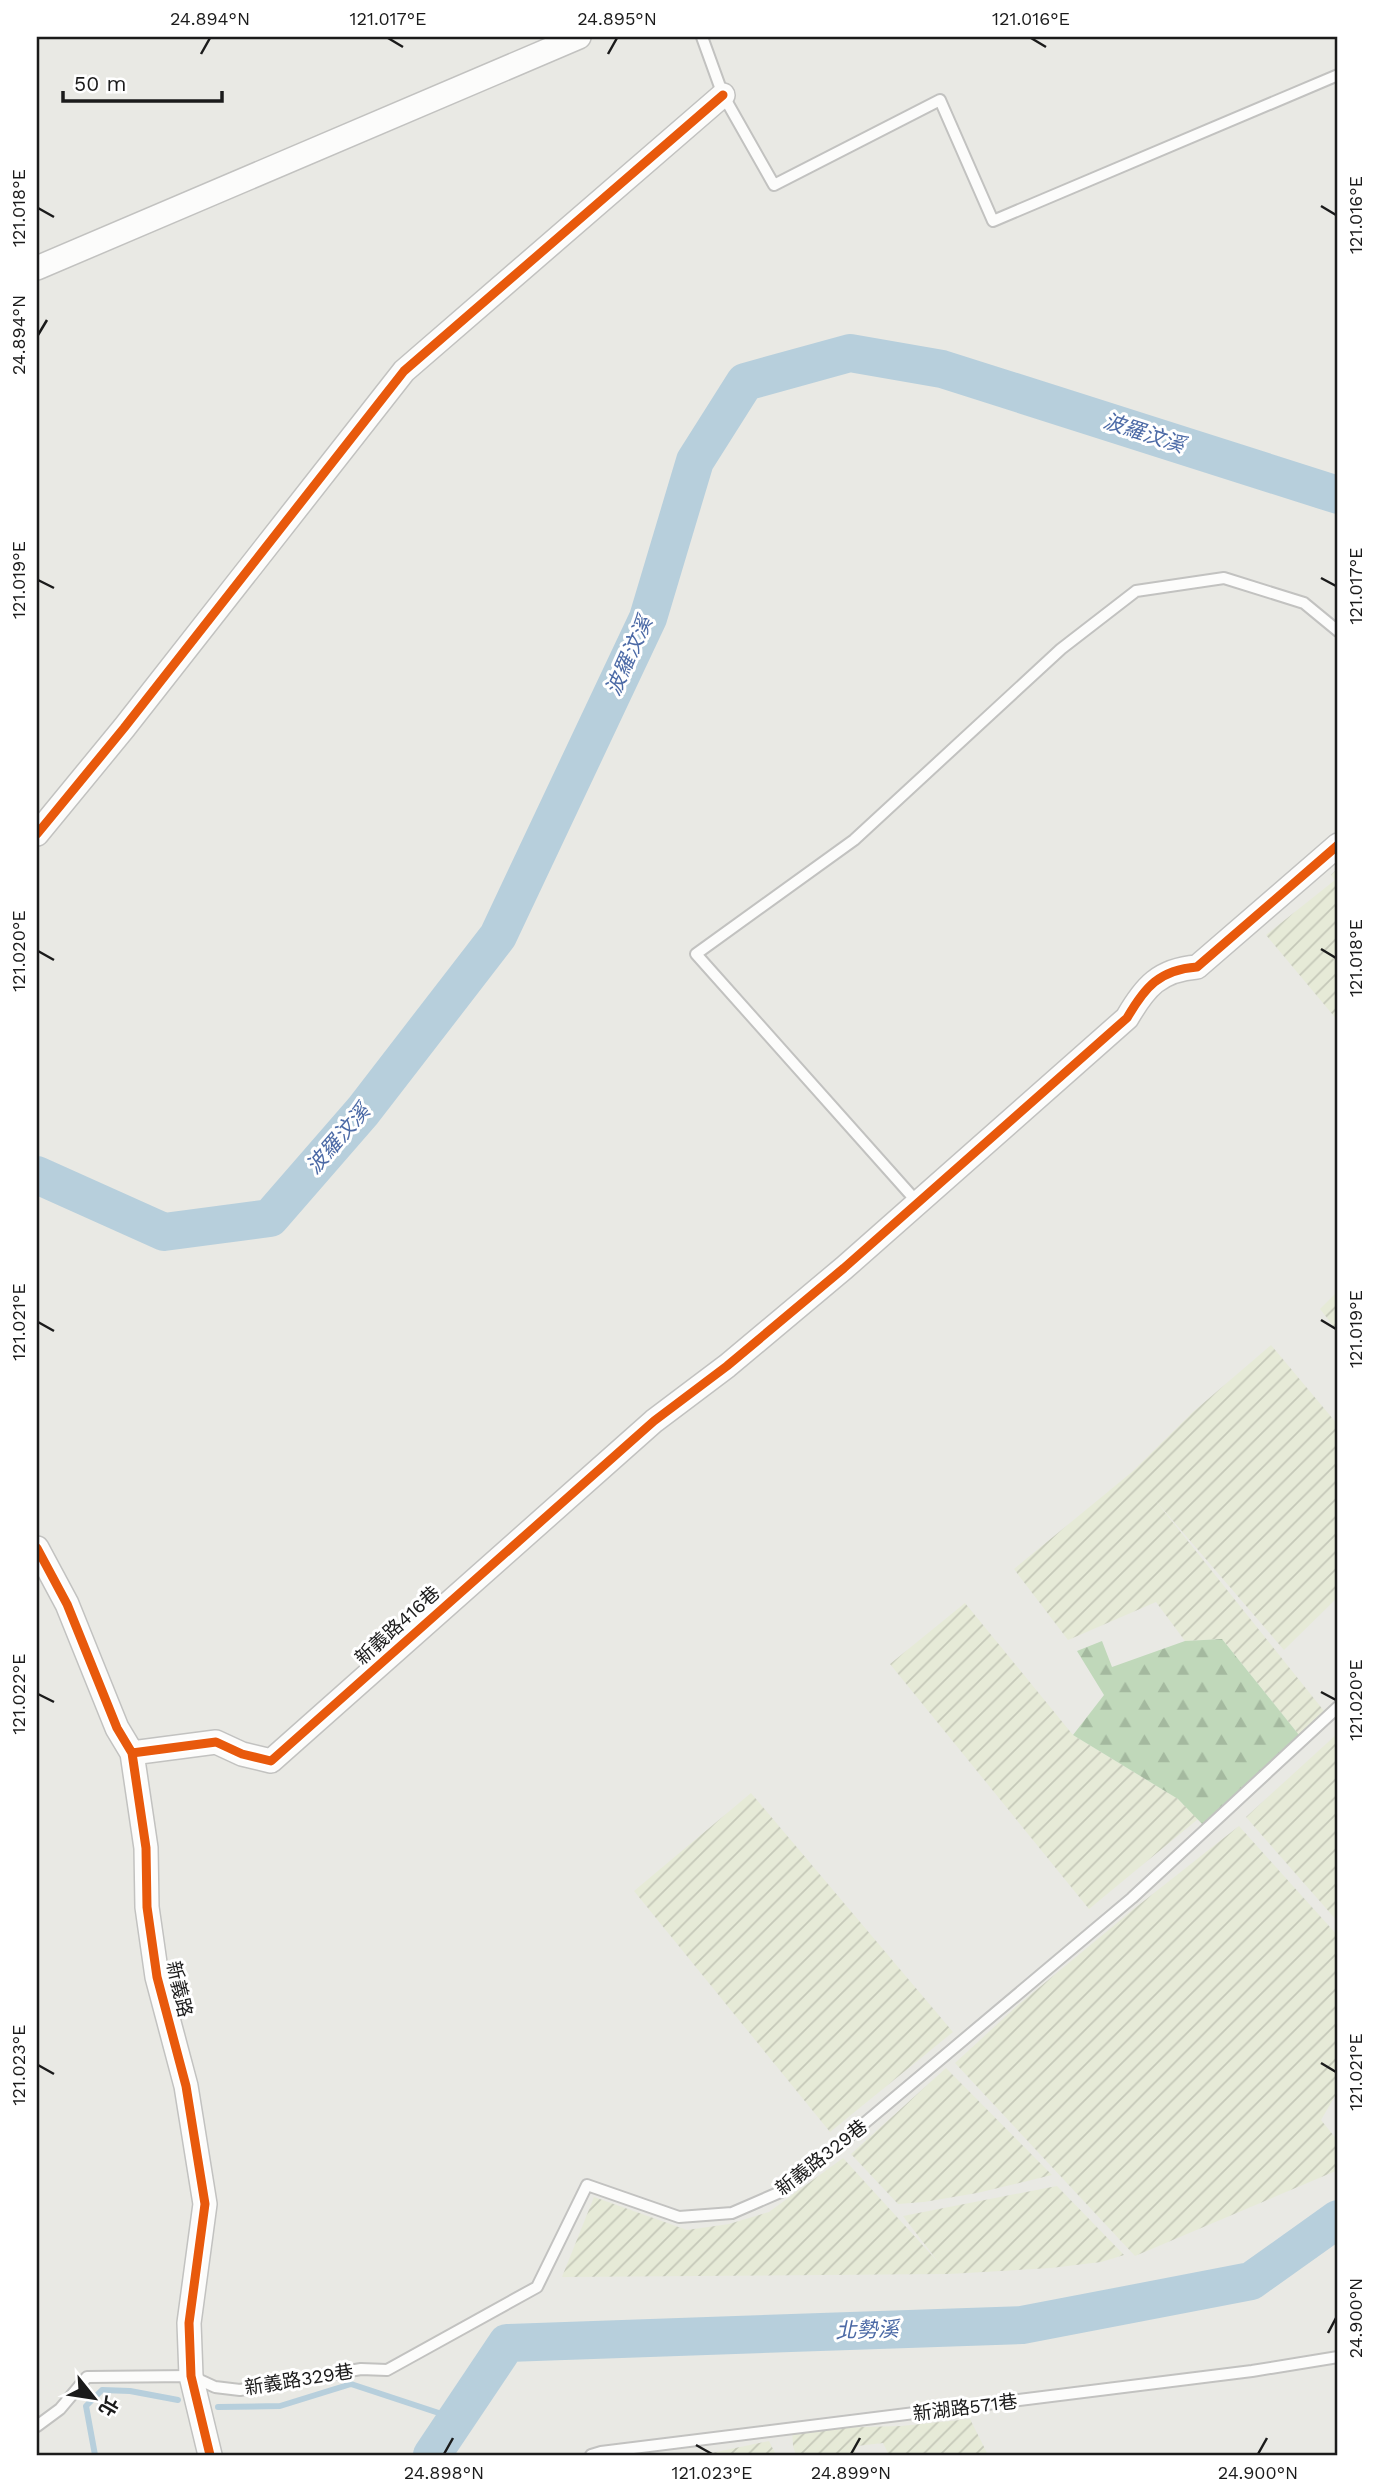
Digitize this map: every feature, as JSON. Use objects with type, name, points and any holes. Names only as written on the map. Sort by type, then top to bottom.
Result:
[{"type":"street","points":[[37,268],[579,37]]},
{"type":"street","points":[[37,834],[124,728],[404,371],[723,95]]},
{"type":"street","points":[[918,1203],[1127,1018],[1143,990],[1178,968],[1198,967],[1338,845]]},
{"type":"street","name":"新義路416巷","points":[[132,1753],[216,1742],[242,1754],[271,1761],[654,1421],[727,1366],[918,1203]]},
{"type":"street","name":"新義路","points":[[37,1548],[67,1604],[117,1728],[132,1753],[145,1848],[147,1907],[157,1977],[186,2086],[205,2204],[189,2323],[191,2376],[210,2455]]},
{"type":"lane","points":[[702,37],[723,95],[774,185],[940,100],[993,221],[1338,75]]},
{"type":"lane","points":[[918,1203],[696,954],[854,840],[1060,649],[1136,591],[1224,578],[1304,603],[1338,631]]},
{"type":"lane","name":"新義路329巷","points":[[191,2376],[215,2387],[240,2390],[361,2369],[387,2370],[537,2287],[587,2185],[679,2217],[732,2213],[785,2190],[1132,1898],[1338,1707]]},
{"type":"lane","name":"新湖路571巷","points":[[591,2455],[1252,2371],[1338,2357]]},
{"type":"lane","points":[[37,2426],[60,2409],[87,2377],[191,2376]]},
{"type":"green space","points":[[1338,868],[1338,1021],[1266,935],[1335,880],[1331,875]]},
{"type":"green space","points":[[1338,1291],[1338,1332],[1320,1309]]},
{"type":"green space","points":[[1271,1345],[1338,1425],[1338,1597],[1284,1650],[1155,1500],[1328,1716],[1303,1740],[1222,1639],[1185,1641],[1156,1602],[1068,1640],[1014,1569],[1132,1472],[1193,1412]]},
{"type":"green space","points":[[965,1603],[1073,1735],[1178,1799],[1198,1819],[1089,1909],[890,1664]]},
{"type":"green space","points":[[1222,1639],[1303,1740],[1207,1829],[1178,1799],[1073,1735],[1104,1695],[1077,1651],[1102,1641],[1112,1667],[1185,1641]]},
{"type":"green space","points":[[1338,1733],[1338,1922],[1246,1817]]},
{"type":"green space","points":[[751,1793],[953,2032],[830,2132],[634,1891]]},
{"type":"green space","points":[[1239,1826],[1338,1936],[1338,2091],[1321,2120],[1338,2141],[1338,2170],[1135,2256],[955,2063],[1017,2006]]},
{"type":"green space","points":[[946,2068],[1052,2175],[977,2193],[898,2204],[851,2154]]},
{"type":"green space","points":[[843,2158],[939,2263],[903,2216],[1057,2186],[1124,2255],[1101,2262],[1051,2268],[949,2274],[562,2277],[594,2197],[687,2230],[729,2224],[769,2212]]},
{"type":"green space","points":[[970,2419],[988,2455],[889,2455],[883,2443],[857,2446],[854,2454],[796,2455],[793,2446],[792,2429],[901,2426]]},
{"type":"green space","points":[[769,2441],[776,2455],[702,2455]]},
{"type":"waterway","name":"波羅汶溪","points":[[37,1175],[164,1232],[270,1218],[363,1111],[498,936],[648,618],[695,461],[745,382],[850,353],[942,369],[1338,495]]},
{"type":"waterway","name":"北勢溪","points":[[432,2455],[507,2343],[1022,2325],[1251,2281],[1338,2219]]},
{"type":"waterway","points":[[218,2407],[280,2406],[351,2384],[457,2419]]},
{"type":"waterway","points":[[95,2455],[86,2406],[102,2390],[130,2391],[178,2400]]},
{"type":"cycle path","points":[[37,834],[124,728],[404,371],[723,95]]},
{"type":"cycle path","points":[[132,1753],[216,1742],[242,1754],[271,1761],[654,1421],[727,1366],[844,1268],[1127,1018],[1140,997],[1154,982],[1173,972],[1197,967],[1338,845]]},
{"type":"cycle path","points":[[37,1548],[67,1604],[117,1728],[132,1753],[146,1848],[147,1907],[157,1977],[186,2086],[205,2204],[189,2323],[191,2376],[210,2455]]}]
